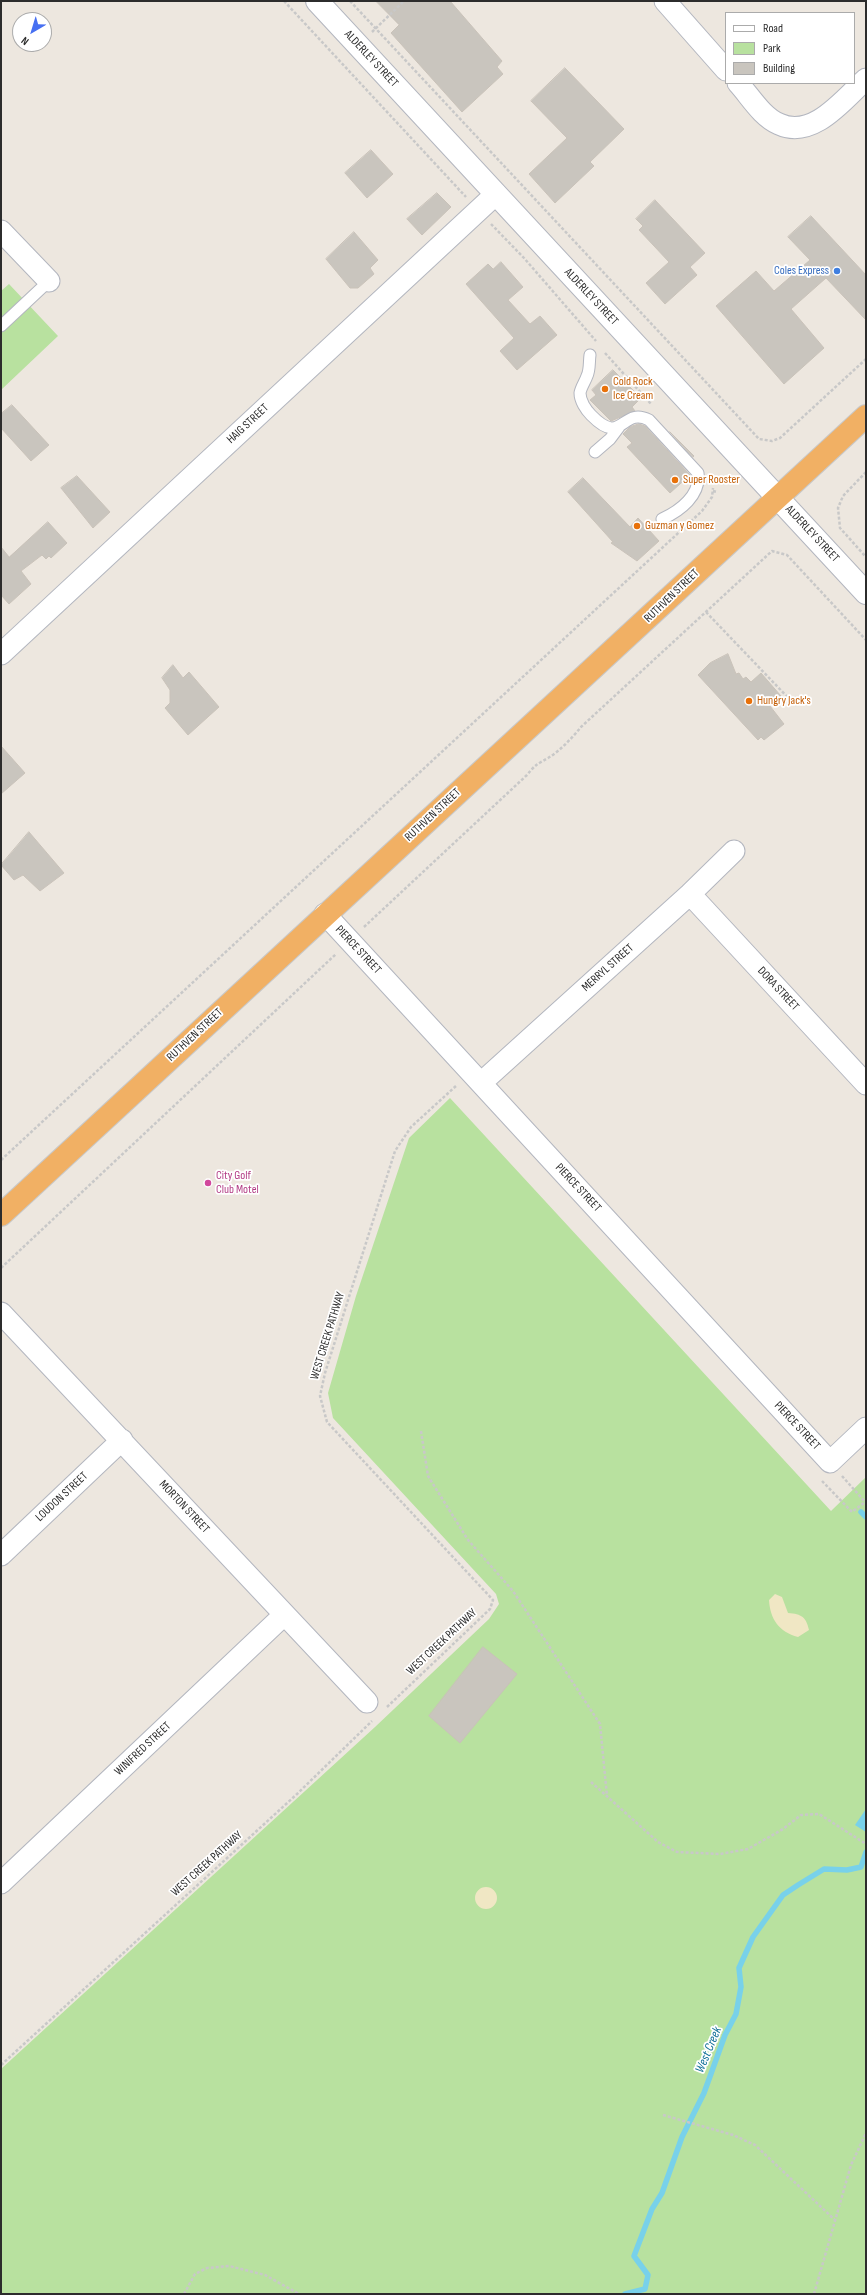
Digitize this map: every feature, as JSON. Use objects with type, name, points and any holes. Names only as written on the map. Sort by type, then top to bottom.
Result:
[{"type":"highway","name":"RUTHVEN STREET","points":[[1,1215],[325,914],[866,416]]},
{"type":"street","name":"ALDERLEY STREET","points":[[317,1],[866,593]]},
{"type":"street","points":[[666,1],[725,69]]},
{"type":"street","points":[[739,84],[768,117],[779,124],[792,127],[808,125],[824,118],[866,79]]},
{"type":"street","name":"HAIG STREET","points":[[1,654],[496,194]]},
{"type":"street","points":[[1,231],[49,282]]},
{"type":"street","name":"MERRYL STREET","points":[[481,1083],[690,894],[734,851]]},
{"type":"street","name":"DORA STREET","points":[[690,894],[866,1084]]},
{"type":"street","name":"PIERCE STREET","points":[[325,914],[830,1462]]},
{"type":"street","name":"MORTON STREET","points":[[1,1313],[122,1440],[284,1616],[375,1710]]},
{"type":"street","points":[[830,1462],[866,1428]]},
{"type":"street","name":"LOUDON STREET","points":[[1,1555],[122,1440]]},
{"type":"street","name":"WINIFRED STREET","points":[[1,1883],[284,1616]]},
{"type":"lane","points":[[1,326],[49,282]]},
{"type":"lane","points":[[590,355],[588,375],[580,394],[582,402],[587,411],[602,426],[609,429],[619,427]]},
{"type":"lane","points":[[595,452],[610,439],[619,427],[634,417],[641,416],[649,420],[698,473],[699,481],[692,495],[675,513],[662,519]]},
{"type":"path","points":[[284,1],[478,211]]},
{"type":"path","points":[[350,1],[759,439],[772,441],[780,438],[866,359]]},
{"type":"path","points":[[358,45],[404,1]]},
{"type":"path","points":[[866,472],[843,496],[838,508],[840,528],[866,557]]},
{"type":"path","points":[[1,1160],[642,567],[702,511],[712,497],[713,491],[717,492]]},
{"type":"path","points":[[350,941],[527,776],[537,762],[549,758],[772,552],[787,555],[866,640]]},
{"type":"path","points":[[706,612],[796,706]]},
{"type":"path","points":[[1,1268],[334,956]]},
{"type":"path","name":"WEST CREEK PATHWAY","points":[[1,2065],[297,1794],[375,1710],[490,1609],[493,1600],[327,1422],[320,1396],[325,1373],[395,1151],[411,1128],[456,1085]]},
{"type":"path","points":[[421,1431],[428,1476],[468,1540],[513,1591],[600,1724],[607,1796]]},
{"type":"path","points":[[830,1462],[866,1502],[852,1512]]},
{"type":"path","points":[[591,1782],[658,1842],[677,1852],[720,1854],[748,1850],[783,1829],[801,1815],[819,1814],[866,1844]]},
{"type":"path","points":[[663,2115],[733,2135],[755,2145],[778,2168],[815,2199],[836,2221]]},
{"type":"path","points":[[814,2294],[836,2221],[850,2165],[866,2133]]},
{"type":"path","points":[[184,2294],[195,2274],[207,2268],[229,2266],[265,2275],[299,2294]]},
{"type":"green space","points":[[9,284],[58,336],[1,390],[1,291]]},
{"type":"green space","points":[[450,1098],[831,1511],[866,1477],[866,2294],[1,2294],[1,2069],[375,1727],[489,1619],[499,1604],[496,1594],[333,1418],[328,1393],[356,1296],[409,1138]]},
{"type":"sand","points":[[775,1594],[782,1597],[788,1613],[800,1615],[805,1619],[809,1630],[798,1637],[786,1632],[777,1624],[771,1613],[769,1600]]},
{"type":"sand","points":[[486,1887],[494,1890],[497,1898],[494,1906],[486,1909],[478,1906],[475,1898],[478,1890]]},
{"type":"water","points":[[866,1809],[866,1832],[855,1825]]},
{"type":"building","points":[[376,1],[450,1],[502,61],[497,67],[503,74],[462,112],[391,33],[399,25]]},
{"type":"building","points":[[565,68],[624,129],[590,162],[594,166],[555,203],[529,174],[567,138],[531,101]]},
{"type":"building","points":[[371,150],[393,174],[367,198],[345,173]]},
{"type":"building","points":[[437,193],[451,207],[422,235],[407,219]]},
{"type":"building","points":[[655,200],[705,253],[690,267],[697,275],[665,304],[646,283],[669,262],[639,230],[643,226],[636,219]]},
{"type":"building","points":[[811,216],[866,275],[866,320],[826,278],[791,309],[824,348],[784,384],[716,306],[756,271],[774,291],[810,260],[788,237]]},
{"type":"building","points":[[354,232],[378,260],[370,268],[374,274],[358,288],[350,288],[326,259]]},
{"type":"building","points":[[501,262],[523,287],[508,300],[530,324],[540,316],[557,335],[517,370],[500,351],[514,338],[466,284],[488,264],[493,269]]},
{"type":"building","points":[[613,370],[641,398],[632,407],[635,411],[611,421],[590,400],[596,395],[592,390]]},
{"type":"building","points":[[12,405],[49,445],[31,461],[1,428],[1,414]]},
{"type":"building","points":[[639,424],[645,426],[690,475],[670,493],[627,447],[632,443],[623,434],[630,427]]},
{"type":"building","points":[[670,432],[694,456],[693,457]]},
{"type":"building","points":[[77,476],[110,512],[93,528],[61,488]]},
{"type":"building","points":[[583,478],[630,527],[638,518],[659,541],[637,561],[611,543],[613,542],[568,492]]},
{"type":"building","points":[[48,522],[67,543],[51,558],[49,556],[46,559],[42,555],[21,571],[31,584],[9,604],[1,595],[1,547],[9,557]]},
{"type":"building","name":"Hungry Jack's","points":[[728,654],[736,674],[739,673],[743,679],[746,677],[751,682],[761,673],[781,696],[770,706],[784,724],[764,740],[761,737],[758,740],[698,675],[710,663]]},
{"type":"building","points":[[173,665],[183,678],[189,672],[219,707],[188,735],[165,708],[170,703],[170,690],[162,678]]},
{"type":"building","points":[[1,746],[25,773],[1,794]]},
{"type":"building","points":[[29,832],[64,873],[40,891],[23,875],[14,880],[1,865]]},
{"type":"building","points":[[483,1647],[517,1674],[460,1743],[429,1716]]},
{"type":"waterway","points":[[861,1512],[866,1517]]},
{"type":"waterway","name":"West Creek","points":[[625,2294],[645,2289],[648,2275],[634,2256],[652,2209],[662,2193],[682,2137],[704,2093],[725,2035],[736,2014],[741,1987],[739,1968],[753,1937],[783,1895],[824,1869],[847,1870],[861,1867],[866,1852]]},
{"type":"place","name":"Coles Express","points":[[837,271]]},
{"type":"place","name":"Cold Rock Ice Cream","points":[[605,389]]},
{"type":"place","name":"Super Rooster","points":[[675,480]]},
{"type":"place","name":"Guzman y Gomez","points":[[637,526]]},
{"type":"place","name":"Hungry Jack's","points":[[749,701]]},
{"type":"place","name":"City Golf Club Motel","points":[[208,1183]]}]
